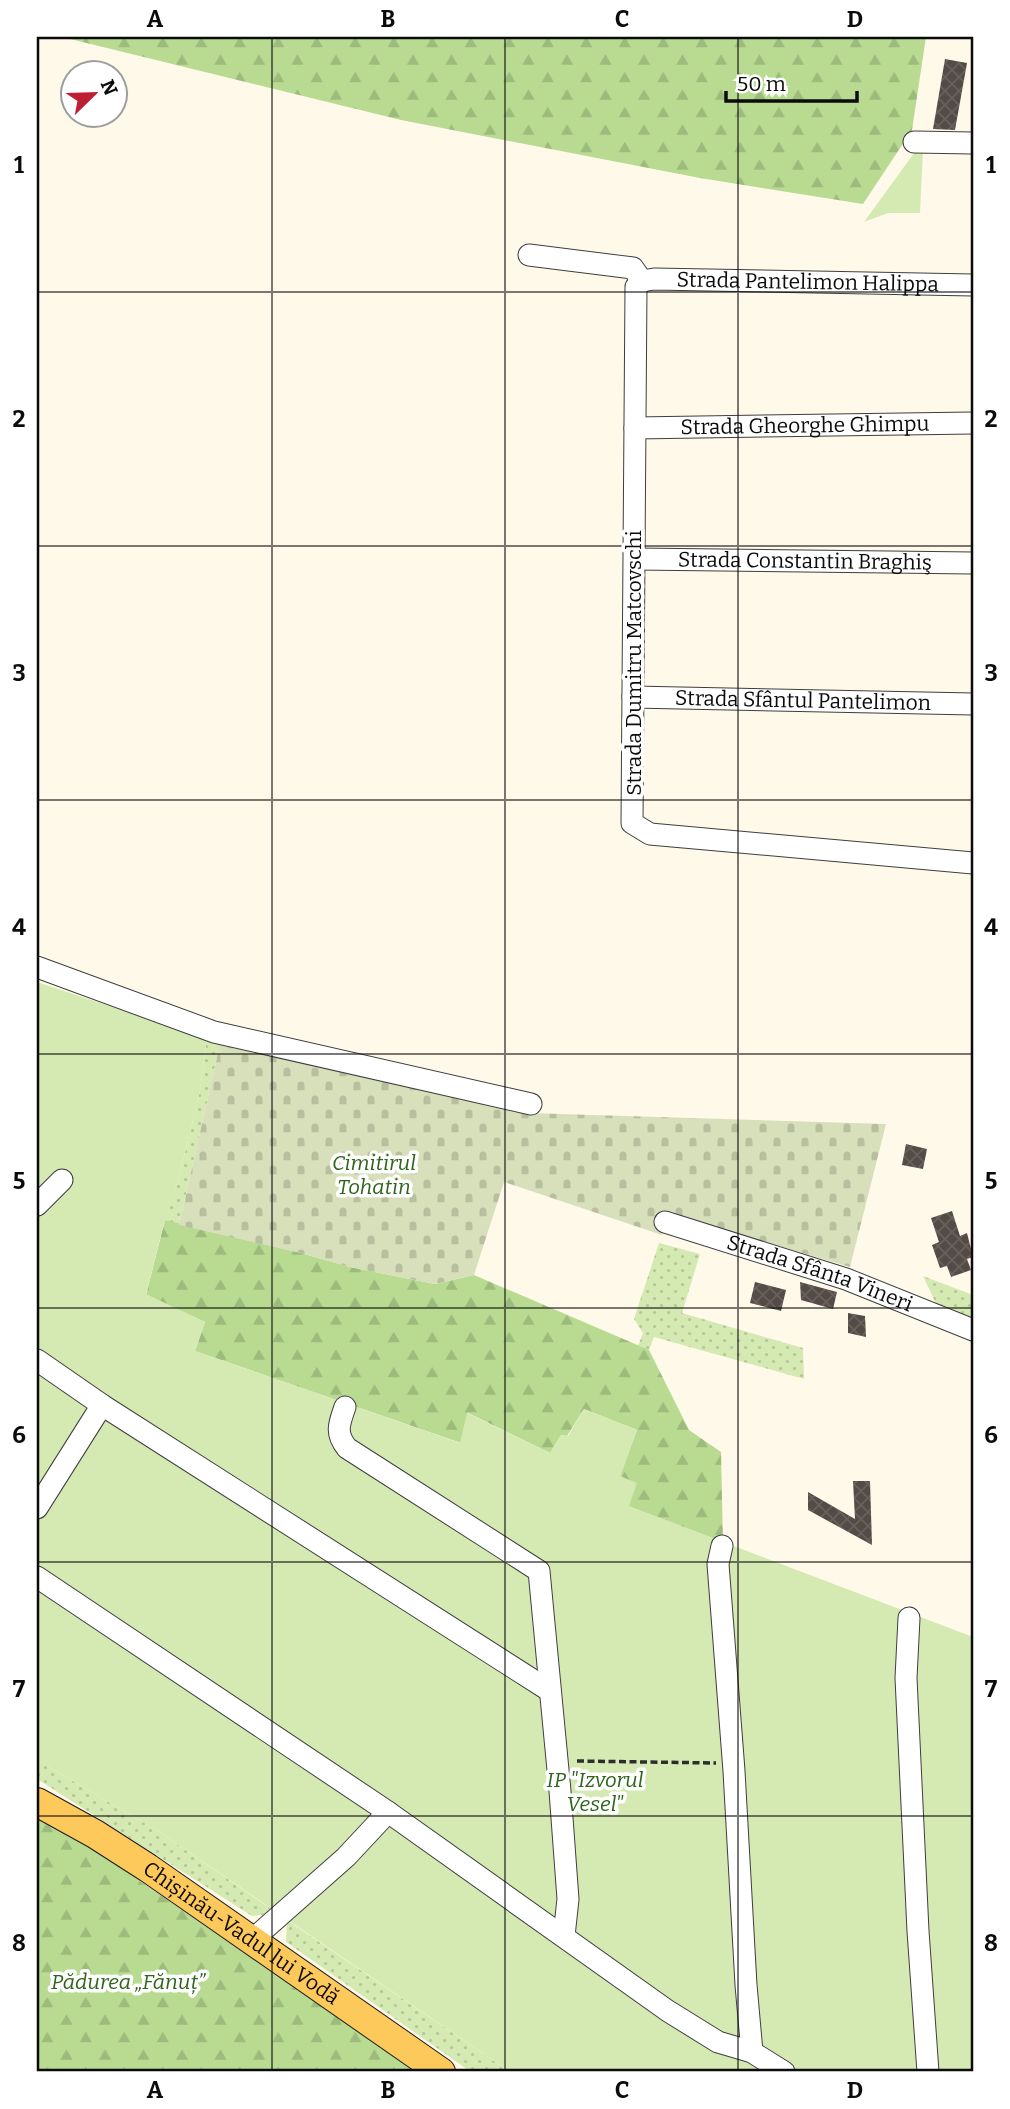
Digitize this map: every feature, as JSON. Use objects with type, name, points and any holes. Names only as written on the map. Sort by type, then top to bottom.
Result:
[{"type":"main road","name":"Chișinău-Vadul lui Vodă","points":[[37,1802],[148,1868],[441,2072]]},
{"type":"street","points":[[914,142],[973,143]]},
{"type":"street","points":[[529,255],[633,268],[642,281]]},
{"type":"street","name":"Strada Pantelimon Halippa","points":[[642,281],[654,279],[973,285]]},
{"type":"street","name":"Strada Dumitru Matcovschi","points":[[642,281],[636,287],[632,823],[650,834],[973,863]]},
{"type":"street","name":"Strada Gheorghe Ghimpu","points":[[635,428],[973,423]]},
{"type":"street","name":"Strada Constantin Braghiş","points":[[635,559],[973,563]]},
{"type":"street","name":"Strada Sfântul Pantelimon","points":[[634,697],[973,704]]},
{"type":"street","points":[[37,967],[214,1032],[531,1104]]},
{"type":"street","points":[[37,1205],[62,1180]]},
{"type":"street","name":"Strada Sfânta Vineri","points":[[665,1222],[846,1279],[973,1329]]},
{"type":"street","points":[[37,1360],[102,1405],[550,1691]]},
{"type":"street","points":[[37,1508],[102,1405]]},
{"type":"street","points":[[345,1407],[339,1425],[340,1439],[347,1448],[539,1571],[568,1899],[564,1936]]},
{"type":"street","points":[[722,1546],[718,1564],[752,2052]]},
{"type":"street","points":[[37,1577],[388,1812],[668,2011],[718,2042],[752,2052],[784,2072]]},
{"type":"street","points":[[909,1618],[907,1692],[918,1931],[928,2072]]},
{"type":"street","points":[[251,1941],[346,1857],[388,1812]]},
{"type":"path","points":[[557,1761],[733,1763]]},
{"type":"green space","points":[[62,37],[926,37],[912,130],[863,204],[700,178],[401,120]]},
{"type":"green space","points":[[917,149],[923,150],[920,213],[888,213],[864,222]]},
{"type":"green space","name":"IP \"Izvorul Vesel\"","points":[[37,982],[207,1036],[200,1091],[146,1294],[205,1322],[195,1351],[460,1443],[467,1413],[550,1453],[561,1435],[568,1436],[584,1409],[637,1430],[620,1476],[637,1483],[629,1506],[973,1637],[973,2072],[510,2072],[158,1831],[37,1760]]},
{"type":"green space","points":[[207,1036],[221,1040],[179,1225],[165,1220],[179,1177],[200,1091]]},
{"type":"green space","name":"Cimitirul Tohatin","points":[[221,1040],[528,1113],[886,1124],[850,1267],[668,1213],[662,1235],[504,1182],[474,1275],[435,1284],[350,1267],[179,1225]]},
{"type":"green space","points":[[165,1220],[350,1267],[435,1284],[474,1275],[649,1350],[689,1430],[721,1452],[723,1542],[628,1506],[620,1476],[637,1430],[584,1409],[567,1436],[561,1435],[550,1453],[468,1413],[461,1443],[195,1351],[205,1322],[146,1295]]},
{"type":"green space","points":[[659,1243],[700,1254],[682,1313],[803,1348],[804,1379],[654,1337],[649,1350],[638,1346],[643,1333],[634,1319]]},
{"type":"green space","points":[[923,1276],[973,1295],[973,1324],[938,1308]]},
{"type":"green space","points":[[37,1760],[158,1831],[277,1913],[252,1916],[37,1779]]},
{"type":"green space","name":"Pădurea „Fănuț”","points":[[37,1816],[79,1839],[417,2072],[37,2072]]},
{"type":"green space","points":[[287,1920],[510,2072],[471,2072],[286,1942]]},
{"type":"building","points":[[945,59],[967,63],[955,130],[933,129]]},
{"type":"building","points":[[906,1144],[927,1149],[923,1169],[902,1165]]},
{"type":"building","points":[[952,1211],[960,1236],[967,1233],[973,1257],[967,1259],[971,1270],[951,1277],[947,1266],[940,1268],[932,1245],[939,1242],[931,1218]]},
{"type":"building","points":[[755,1282],[786,1290],[781,1311],[750,1303]]},
{"type":"building","points":[[800,1282],[837,1292],[833,1309],[801,1300]]},
{"type":"building","points":[[848,1313],[865,1316],[866,1337],[848,1333]]},
{"type":"building","points":[[853,1481],[870,1481],[872,1545],[808,1510],[808,1492],[855,1519]]}]
